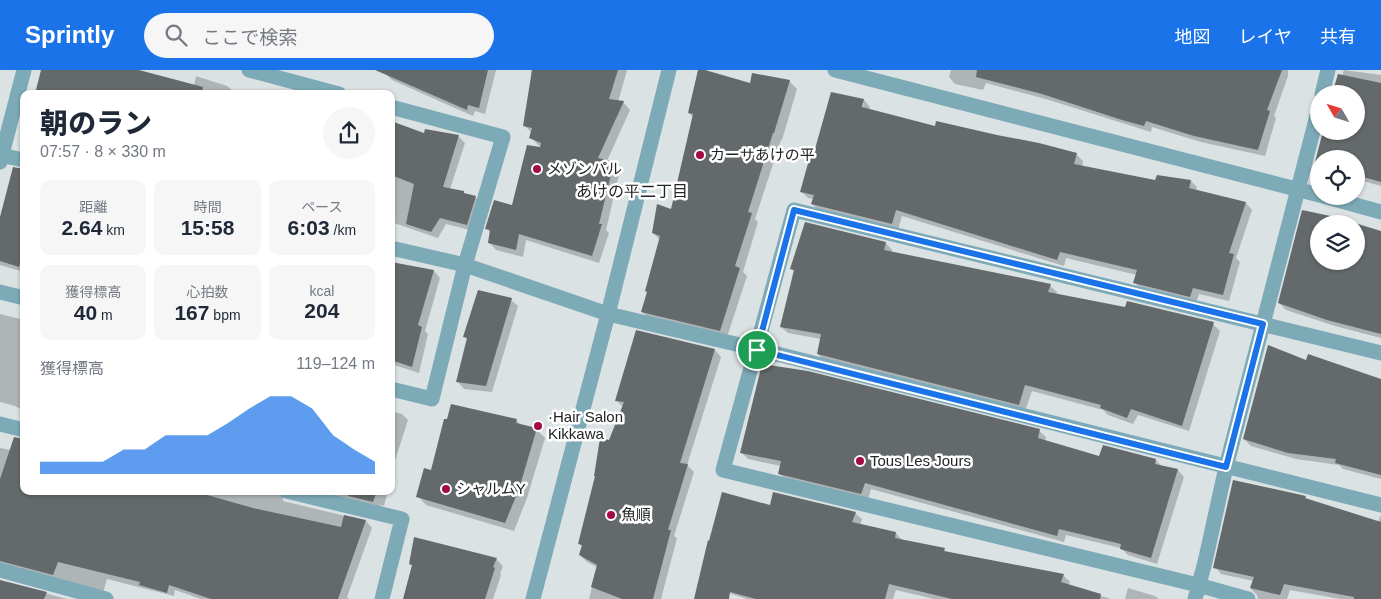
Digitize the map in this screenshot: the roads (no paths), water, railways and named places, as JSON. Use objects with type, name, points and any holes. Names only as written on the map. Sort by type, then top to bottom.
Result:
[{"type":"street","points":[[20,159],[1,157],[24,70]]},
{"type":"street","points":[[249,70],[324,90]]},
{"type":"street","points":[[533,599],[608,314],[669,70]]},
{"type":"street","points":[[835,70],[1310,193]]},
{"type":"street","points":[[1324,85],[1328,70]]},
{"type":"street","points":[[395,108],[503,137],[465,265],[432,399],[395,390]]},
{"type":"street","points":[[1196,592],[1226,467],[1311,140]]},
{"type":"street","points":[[1356,205],[1381,212]]},
{"type":"street","points":[[1248,599],[1196,592],[723,470],[794,210],[1381,354]]},
{"type":"street","points":[[395,249],[465,265],[608,314],[1381,506]]},
{"type":"street","points":[[0,292],[20,297]]},
{"type":"street","points":[[0,424],[20,429]]},
{"type":"street","points":[[303,495],[402,518],[382,599]]},
{"type":"street","points":[[0,570],[106,599]]},
{"type":"place","name":"カーサあけの平","points":[[700,155]]},
{"type":"place","name":"メゾンパル","points":[[537,169]]},
{"type":"place","name":"·Hair Salon Kikkawa","points":[[538,426]]},
{"type":"place","name":"Tous Les Jours","points":[[860,461]]},
{"type":"place","name":"シャルムY","points":[[446,489]]},
{"type":"place","name":"魚順","points":[[611,515]]},
{"type":"district","name":"あけの平二丁目","points":[[632,191]]}]
